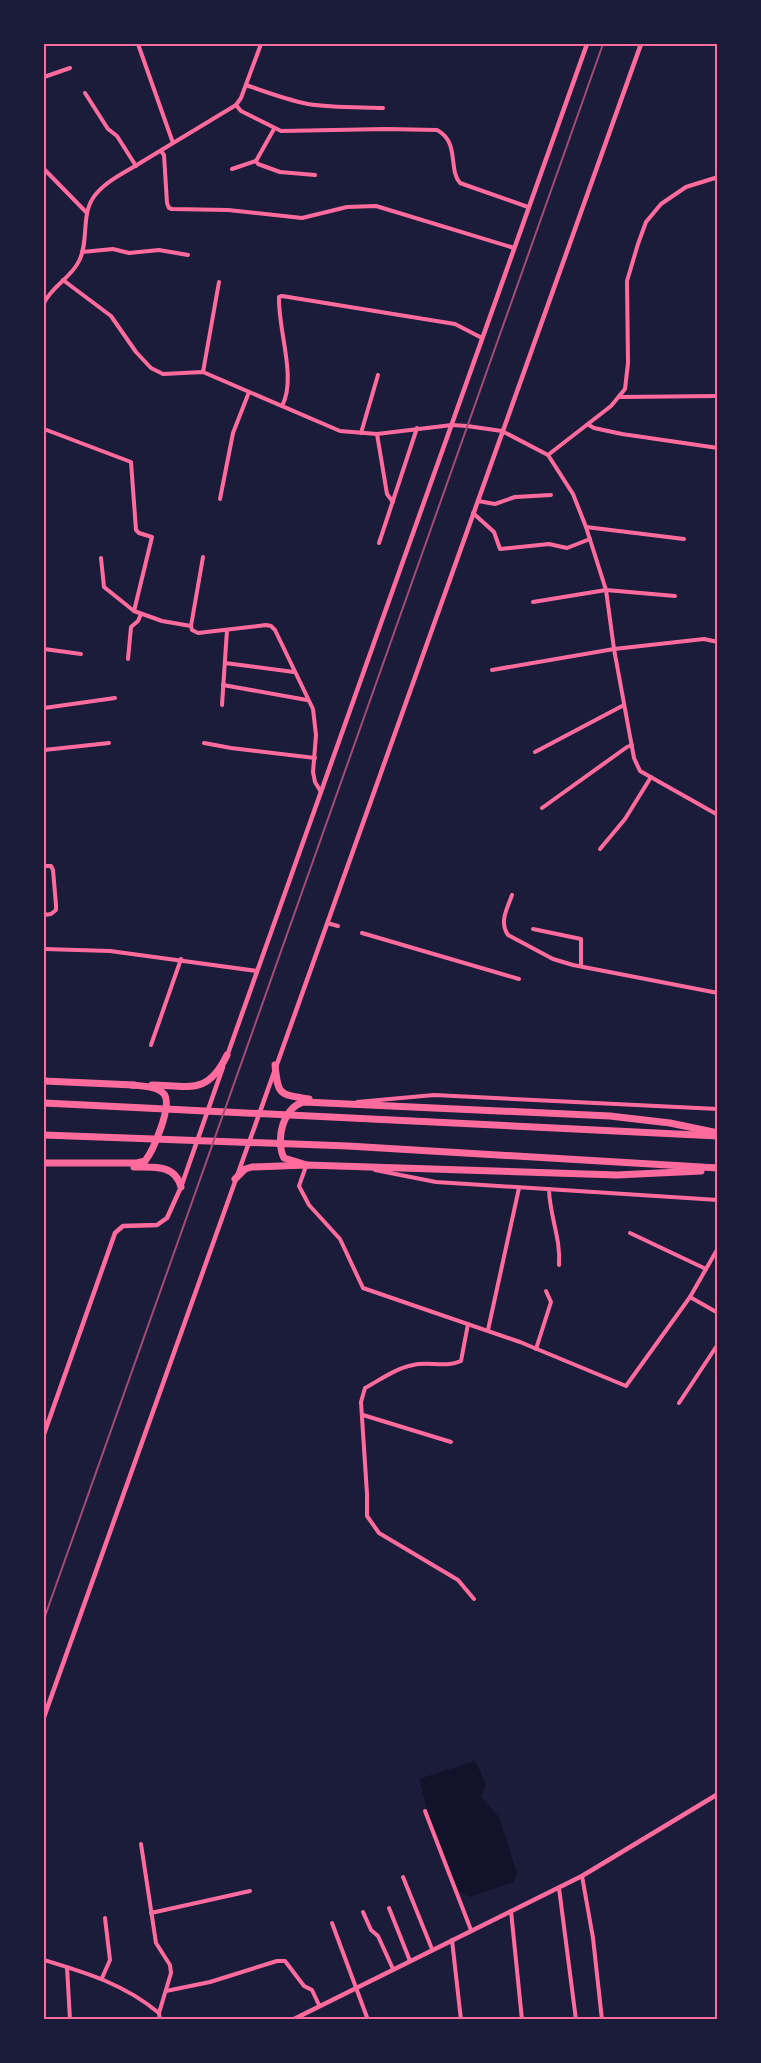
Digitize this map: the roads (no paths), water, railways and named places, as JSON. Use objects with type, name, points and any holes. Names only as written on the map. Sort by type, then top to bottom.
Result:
[{"type":"highway","points":[[44,1082],[190,1086],[204,1083],[217,1074],[227,1055]]},
{"type":"highway","points":[[275,1065],[277,1086],[282,1093],[318,1101]]},
{"type":"highway","points":[[44,1163],[137,1163],[145,1161],[155,1143],[165,1113],[166,1098],[163,1093],[153,1088],[132,1084]]},
{"type":"highway","points":[[307,1165],[284,1158],[280,1146],[280,1135],[289,1110],[304,1102],[347,1102],[610,1116],[670,1123],[717,1135]]},
{"type":"highway","points":[[44,1103],[717,1135]]},
{"type":"highway","points":[[44,1135],[348,1146],[717,1169]]},
{"type":"highway","points":[[58,1163],[166,1168],[173,1172],[181,1187]]},
{"type":"highway","points":[[234,1179],[252,1167],[307,1165],[617,1175],[717,1169]]},
{"type":"street","points":[[138,44],[173,143]]},
{"type":"street","points":[[44,303],[51,291],[73,271],[80,261],[88,214],[94,196],[103,187],[236,105],[241,98],[261,44]]},
{"type":"street","points":[[44,1434],[115,1233],[123,1226],[157,1225],[164,1222],[181,1187],[587,44]]},
{"type":"street","points":[[44,1717],[234,1179],[641,44]]},
{"type":"street","points":[[44,77],[70,68]]},
{"type":"street","points":[[246,85],[308,104],[383,108]]},
{"type":"street","points":[[86,93],[108,129],[117,136],[136,166]]},
{"type":"street","points":[[236,105],[241,111],[281,131],[437,130],[443,134],[450,146],[457,179],[460,183],[528,207]]},
{"type":"street","points":[[232,169],[256,161],[274,129]]},
{"type":"street","points":[[161,151],[164,155],[167,203],[172,209],[228,210],[302,218],[347,207],[376,206],[514,248]]},
{"type":"street","points":[[256,161],[258,164],[280,172],[315,175]]},
{"type":"street","points":[[44,170],[88,214]]},
{"type":"street","points":[[548,455],[611,406],[625,389],[628,363],[627,281],[646,222],[661,204],[686,187],[717,177]]},
{"type":"street","points":[[82,252],[113,249],[129,253],[159,250],[188,255]]},
{"type":"street","points":[[63,280],[111,316],[136,352],[151,368],[163,374],[203,372],[340,431],[377,434],[452,425],[502,431],[548,455],[570,487],[586,527],[606,590],[624,705],[634,758],[640,771],[717,815]]},
{"type":"street","points":[[203,372],[219,282]]},
{"type":"street","points":[[44,289],[51,291]]},
{"type":"street","points":[[282,406],[289,372],[280,331],[279,297],[454,324],[482,338]]},
{"type":"street","points":[[362,433],[378,375]]},
{"type":"street","points":[[220,499],[233,433],[249,392]]},
{"type":"street","points":[[618,397],[717,396]]},
{"type":"street","points":[[589,424],[594,428],[622,434],[717,448]]},
{"type":"street","points":[[379,543],[417,428]]},
{"type":"street","points":[[44,429],[131,462],[136,530],[152,537],[134,610]]},
{"type":"street","points":[[377,434],[387,494],[393,502]]},
{"type":"street","points":[[478,501],[495,504],[515,497],[551,495]]},
{"type":"street","points":[[473,513],[494,532],[500,549],[544,544],[567,548],[590,539]]},
{"type":"street","points":[[586,527],[684,539]]},
{"type":"street","points":[[203,557],[192,630],[198,633],[271,626],[275,630],[313,709],[315,758],[313,772],[315,782],[321,792]]},
{"type":"street","points":[[101,558],[105,587],[134,610],[162,621],[191,626]]},
{"type":"street","points":[[533,602],[606,590],[675,596]]},
{"type":"street","points":[[128,659],[131,627],[138,621],[141,614]]},
{"type":"street","points":[[222,705],[226,630]]},
{"type":"street","points":[[492,670],[614,649],[704,639],[717,642]]},
{"type":"street","points":[[44,649],[81,654]]},
{"type":"street","points":[[225,663],[294,672]]},
{"type":"street","points":[[223,685],[308,700]]},
{"type":"street","points":[[44,708],[115,698]]},
{"type":"street","points":[[535,752],[624,705]]},
{"type":"street","points":[[44,750],[109,743]]},
{"type":"street","points":[[204,743],[315,758]]},
{"type":"street","points":[[542,808],[633,745]]},
{"type":"street","points":[[600,849],[625,819],[651,777]]},
{"type":"street","points":[[44,866],[51,866],[54,870],[56,905],[56,910],[44,915]]},
{"type":"street","points":[[512,895],[503,920],[504,929],[508,935],[554,959],[717,993]]},
{"type":"street","points":[[326,922],[338,926]]},
{"type":"street","points":[[533,929],[581,939],[581,966]]},
{"type":"street","points":[[362,933],[519,979]]},
{"type":"street","points":[[44,949],[110,951],[258,971]]},
{"type":"street","points":[[151,1045],[181,960]]},
{"type":"street","points":[[347,1102],[434,1095],[717,1109]]},
{"type":"street","points":[[307,1165],[299,1185],[309,1205],[340,1239],[363,1288],[488,1330],[626,1386],[690,1296],[717,1248]]},
{"type":"street","points":[[356,1166],[436,1182],[717,1200]]},
{"type":"street","points":[[488,1330],[519,1188]]},
{"type":"street","points":[[549,1190],[550,1210],[560,1253],[559,1265]]},
{"type":"street","points":[[630,1233],[706,1269]]},
{"type":"street","points":[[536,1349],[551,1302],[546,1291]]},
{"type":"street","points":[[690,1296],[717,1313]]},
{"type":"street","points":[[468,1324],[461,1361],[453,1364],[412,1365],[365,1388],[361,1402],[367,1516],[370,1522],[379,1533],[458,1580],[474,1599]]},
{"type":"street","points":[[679,1403],[717,1344]]},
{"type":"street","points":[[363,1415],[451,1442]]},
{"type":"street","points":[[292,2019],[582,1876],[717,1794]]},
{"type":"street","points":[[425,1811],[471,1930]]},
{"type":"street","points":[[141,1844],[156,1943],[170,1965],[171,1973],[159,2013],[160,2019]]},
{"type":"street","points":[[582,1876],[593,1938],[602,2019]]},
{"type":"street","points":[[403,1877],[432,1949]]},
{"type":"street","points":[[559,1888],[576,2019]]},
{"type":"street","points":[[151,1913],[250,1891]]},
{"type":"street","points":[[389,1908],[410,1961]]},
{"type":"street","points":[[511,1911],[522,2019]]},
{"type":"street","points":[[363,1912],[371,1930],[378,1936],[393,1969]]},
{"type":"street","points":[[102,1978],[110,1960],[105,1918]]},
{"type":"street","points":[[332,1923],[368,2019]]},
{"type":"street","points":[[452,1940],[461,2019]]},
{"type":"street","points":[[44,1960],[102,1978],[140,1997],[159,2013]]},
{"type":"street","points":[[165,1991],[210,1982],[277,1961],[285,1961],[304,1986],[312,1989],[319,2005]]},
{"type":"street","points":[[67,1967],[70,2019]]},
{"type":"railway","points":[[44,1619],[603,44]]}]
